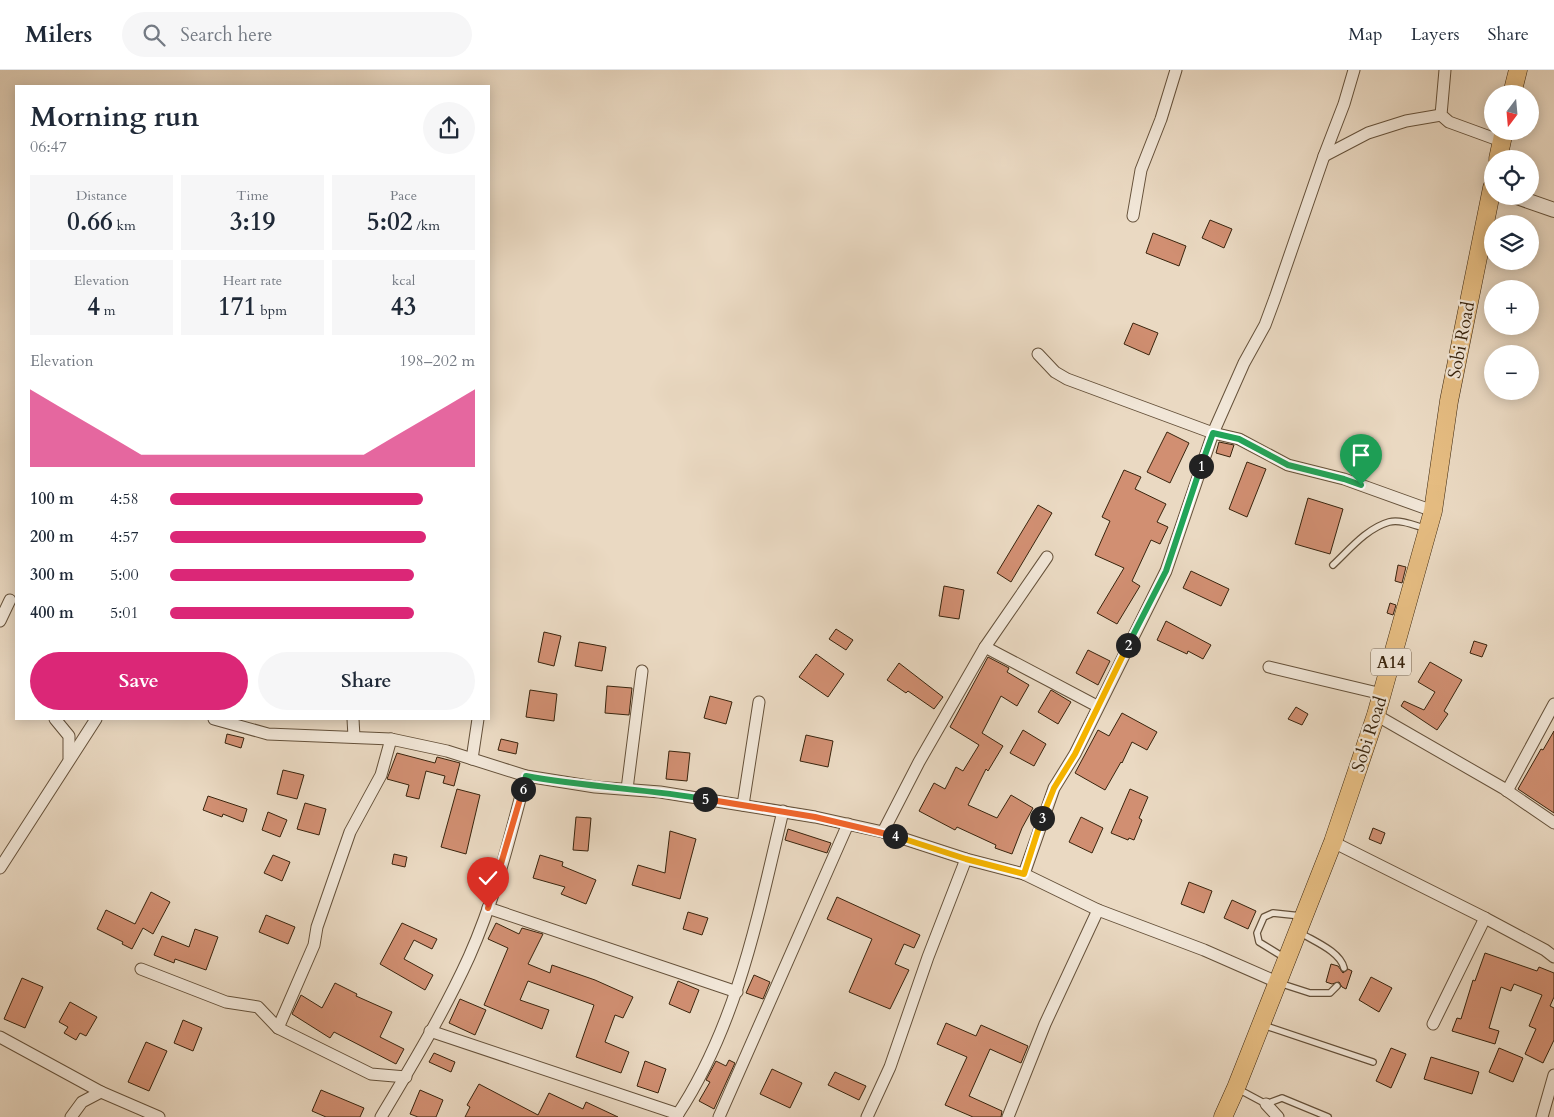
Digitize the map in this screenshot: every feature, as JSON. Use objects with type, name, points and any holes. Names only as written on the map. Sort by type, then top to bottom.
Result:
[{"type":"highway","points":[[1514,85],[1518,70]]},
{"type":"highway","name":"Sobi Road","points":[[1222,1117],[1236,1088],[1333,842],[1376,715],[1433,511],[1449,400],[1489,205]]},
{"type":"street","points":[[1132,216],[1141,170],[1161,119],[1176,70]]},
{"type":"street","points":[[1024,874],[1054,788],[1075,754],[1166,571],[1213,433],[1244,363],[1265,324],[1344,104],[1354,70]]},
{"type":"street","points":[[1445,70],[1442,115],[1449,122],[1484,131]]},
{"type":"street","points":[[1324,156],[1368,133],[1406,122],[1442,115]]},
{"type":"street","points":[[1539,205],[1554,210]]},
{"type":"street","points":[[1038,354],[1055,372],[1067,379],[1213,433],[1239,439],[1288,465],[1344,479],[1433,511]]},
{"type":"street","points":[[883,832],[943,719],[985,646],[1047,557]]},
{"type":"street","points":[[0,593],[13,602],[0,621]]},
{"type":"street","points":[[985,646],[1098,706]]},
{"type":"street","points":[[1269,667],[1382,694]]},
{"type":"street","points":[[626,789],[642,671]]},
{"type":"street","points":[[743,805],[759,702]]},
{"type":"street","points":[[1507,791],[1554,704]]},
{"type":"street","points":[[1376,715],[1507,791],[1554,823]]},
{"type":"street","points":[[56,720],[69,736],[69,760]]},
{"type":"street","points":[[0,868],[95,720]]},
{"type":"street","points":[[219,720],[268,734],[293,737],[391,739],[472,759],[526,776],[578,785],[660,792],[783,811],[883,832],[966,859],[1024,874],[1098,910],[1204,950],[1278,982]]},
{"type":"street","points":[[353,720],[354,737]]},
{"type":"street","points":[[472,759],[478,720]]},
{"type":"street","points":[[278,1028],[314,945],[317,927],[350,832],[381,775],[391,739]]},
{"type":"street","points":[[382,1117],[406,1077],[469,957],[488,908],[526,776]]},
{"type":"street","points":[[430,1031],[677,1116],[711,1053],[737,992],[749,952],[783,811]]},
{"type":"street","points":[[719,1117],[848,824]]},
{"type":"street","points":[[1333,842],[1485,918],[1545,950],[1554,957]]},
{"type":"street","points":[[868,1117],[890,1068],[928,957],[966,859]]},
{"type":"street","points":[[488,908],[737,992]]},
{"type":"street","points":[[1008,1117],[1045,1024],[1098,910]]},
{"type":"street","points":[[1433,1024],[1485,918]]},
{"type":"street","points":[[141,969],[226,1002],[258,1007],[278,1028],[371,1074],[406,1077]]},
{"type":"street","points":[[0,1037],[102,1092],[159,1117]]},
{"type":"street","points":[[1542,1117],[1554,1075]]},
{"type":"street","points":[[71,1117],[82,1102],[102,1092]]},
{"type":"street","points":[[1266,1104],[1278,1117]]},
{"type":"lane","points":[[1333,565],[1374,529],[1390,522],[1406,523],[1429,529]]},
{"type":"lane","points":[[1286,959],[1259,942],[1257,932],[1264,917],[1273,913],[1300,923],[1342,961],[1344,968]]},
{"type":"lane","points":[[1278,982],[1310,993],[1330,993],[1338,986]]},
{"type":"lane","points":[[1261,1024],[1373,1062]]},
{"type":"lane","points":[[1236,1088],[1266,1104],[1282,1098],[1328,1117]]},
{"type":"building","points":[[1210,220],[1232,229],[1224,248],[1202,238]]},
{"type":"building","points":[[1153,233],[1186,246],[1179,266],[1146,253]]},
{"type":"building","points":[[1133,323],[1158,333],[1149,355],[1124,344]]},
{"type":"building","points":[[1167,432],[1189,443],[1170,483],[1147,472]]},
{"type":"building","points":[[1219,442],[1234,445],[1230,457],[1216,453]]},
{"type":"building","points":[[1247,462],[1266,469],[1247,517],[1229,509]]},
{"type":"building","points":[[1124,470],[1141,477],[1135,489],[1166,504],[1157,522],[1168,527],[1160,544],[1151,540],[1132,581],[1140,586],[1117,624],[1097,613],[1124,568],[1095,555],[1110,521],[1102,517]]},
{"type":"building","points":[[1308,498],[1343,509],[1330,554],[1295,544]]},
{"type":"building","points":[[1038,505],[1052,513],[1011,582],[997,573]]},
{"type":"building","points":[[1398,565],[1406,567],[1402,583],[1395,581]]},
{"type":"building","points":[[1191,571],[1229,589],[1221,606],[1183,588]]},
{"type":"building","points":[[944,586],[964,590],[959,619],[939,616]]},
{"type":"building","points":[[1390,603],[1396,605],[1393,615],[1387,613]]},
{"type":"building","points":[[1166,621],[1211,645],[1203,659],[1188,651],[1187,654],[1157,640]]},
{"type":"building","points":[[836,629],[853,640],[846,650],[829,639]]},
{"type":"building","points":[[544,632],[561,636],[554,666],[538,662]]},
{"type":"building","points":[[1474,641],[1487,645],[1482,657],[1470,653]]},
{"type":"building","points":[[579,642],[606,647],[602,671],[575,666]]},
{"type":"building","points":[[1088,650],[1110,661],[1098,685],[1076,673]]},
{"type":"building","points":[[816,654],[844,674],[828,697],[799,677]]},
{"type":"building","points":[[988,657],[1009,668],[1007,672],[1029,685],[1017,706],[1001,696],[982,733],[1003,746],[988,771],[986,769],[968,805],[997,818],[1011,795],[1033,808],[1022,828],[1012,854],[995,848],[996,845],[957,827],[955,830],[919,811],[934,783],[945,789],[956,767],[963,771],[979,745],[950,727]]},
{"type":"building","points":[[1430,662],[1462,680],[1444,711],[1448,714],[1437,730],[1401,706],[1404,701],[1424,710],[1435,692],[1418,682]]},
{"type":"building","points":[[899,663],[943,697],[934,709],[908,691],[906,693],[887,680]]},
{"type":"building","points":[[607,686],[632,688],[629,715],[605,713]]},
{"type":"building","points":[[530,690],[557,694],[554,721],[526,717]]},
{"type":"building","points":[[1051,690],[1071,702],[1058,724],[1038,712]]},
{"type":"building","points":[[710,696],[732,702],[726,724],[704,718]]},
{"type":"building","points":[[1296,707],[1308,714],[1302,725],[1288,719]]},
{"type":"building","points":[[1122,713],[1157,732],[1147,750],[1132,742],[1122,763],[1105,790],[1075,773],[1098,730],[1109,736]]},
{"type":"building","points":[[1023,730],[1046,744],[1034,766],[1010,753]]},
{"type":"building","points":[[1554,731],[1554,813],[1518,789],[1541,749],[1543,750]]},
{"type":"building","points":[[227,734],[244,738],[241,748],[225,743]]},
{"type":"building","points":[[806,735],[833,741],[828,767],[800,761]]},
{"type":"building","points":[[501,739],[518,743],[516,754],[498,750]]},
{"type":"building","points":[[669,751],[690,753],[687,781],[666,779]]},
{"type":"building","points":[[397,753],[435,763],[437,757],[460,763],[454,786],[443,783],[445,776],[426,771],[419,799],[406,796],[409,785],[387,779]]},
{"type":"building","points":[[283,770],[304,775],[297,799],[277,794]]},
{"type":"building","points":[[457,789],[480,795],[466,854],[441,847]]},
{"type":"building","points":[[1130,789],[1148,797],[1139,818],[1142,820],[1134,840],[1129,838],[1128,840],[1111,833]]},
{"type":"building","points":[[208,796],[247,809],[243,822],[223,814],[222,817],[203,810]]},
{"type":"building","points":[[305,803],[326,809],[319,835],[297,829]]},
{"type":"building","points":[[268,812],[287,820],[280,837],[262,830]]},
{"type":"building","points":[[576,817],[591,818],[588,851],[573,850]]},
{"type":"building","points":[[1081,817],[1103,828],[1092,853],[1069,842]]},
{"type":"building","points":[[1373,828],[1385,833],[1381,844],[1369,839]]},
{"type":"building","points":[[788,829],[831,843],[827,853],[785,840]]},
{"type":"building","points":[[670,831],[696,839],[680,899],[632,885],[638,865],[665,873]]},
{"type":"building","points":[[394,854],[407,857],[405,867],[392,864]]},
{"type":"building","points":[[273,855],[290,862],[282,881],[264,873]]},
{"type":"building","points":[[540,855],[563,862],[562,866],[596,880],[586,904],[561,894],[565,887],[533,878]]},
{"type":"building","points":[[1189,882],[1212,891],[1204,913],[1181,904]]},
{"type":"building","points":[[151,892],[170,902],[153,934],[143,928],[132,949],[122,944],[123,942],[97,929],[106,910],[135,924]]},
{"type":"building","points":[[837,897],[920,935],[914,948],[904,944],[895,964],[909,970],[890,1009],[849,992],[872,939],[827,919]]},
{"type":"building","points":[[1232,900],[1256,911],[1248,929],[1224,918]]},
{"type":"building","points":[[688,912],[708,918],[702,935],[683,929]]},
{"type":"building","points":[[266,915],[295,927],[288,944],[259,932]]},
{"type":"building","points":[[402,923],[437,939],[432,949],[414,940],[404,959],[433,975],[425,990],[380,964]]},
{"type":"building","points":[[496,923],[519,934],[522,928],[543,934],[528,964],[550,973],[552,965],[595,980],[633,997],[623,1018],[615,1015],[605,1042],[629,1052],[621,1073],[576,1057],[594,1005],[528,981],[520,1000],[549,1010],[542,1029],[484,1005],[508,948],[488,939]]},
{"type":"building","points":[[195,929],[218,937],[206,970],[175,959],[174,963],[154,955],[162,936],[189,947]]},
{"type":"building","points":[[1485,953],[1537,971],[1539,967],[1554,973],[1554,997],[1550,1006],[1554,1008],[1554,1040],[1543,1063],[1525,1054],[1536,1029],[1529,1026],[1542,995],[1514,984],[1511,991],[1501,987],[1489,1028],[1499,1031],[1495,1044],[1452,1031],[1457,1018],[1461,1019],[1473,980],[1475,981]]},
{"type":"building","points":[[1331,964],[1338,966],[1343,973],[1348,969],[1352,971],[1346,989],[1339,982],[1332,984],[1326,982]]},
{"type":"building","points":[[754,975],[770,982],[763,999],[746,993]]},
{"type":"building","points":[[1371,977],[1392,988],[1379,1012],[1359,1000]]},
{"type":"building","points":[[22,978],[43,987],[25,1028],[4,1019]]},
{"type":"building","points":[[678,981],[699,990],[690,1013],[669,1004]]},
{"type":"building","points":[[335,983],[357,994],[356,996],[392,1012],[380,1037],[404,1049],[396,1064],[334,1032],[330,1038],[292,1014],[301,995],[322,1008]]},
{"type":"building","points":[[460,999],[486,1010],[475,1035],[449,1023]]},
{"type":"building","points":[[70,1002],[97,1017],[86,1036],[80,1033],[76,1040],[64,1033],[68,1027],[59,1022]]},
{"type":"building","points":[[183,1020],[202,1028],[193,1051],[174,1043]]},
{"type":"building","points":[[946,1023],[976,1036],[981,1025],[1028,1046],[1021,1063],[990,1049],[969,1096],[1002,1111],[1001,1117],[973,1117],[945,1105],[967,1057],[937,1044]]},
{"type":"building","points":[[146,1042],[167,1051],[149,1091],[128,1082]]},
{"type":"building","points":[[1391,1048],[1406,1054],[1391,1088],[1376,1081]]},
{"type":"building","points":[[1499,1048],[1523,1058],[1513,1082],[1489,1072]]},
{"type":"building","points":[[434,1053],[455,1062],[451,1072],[429,1062]]},
{"type":"building","points":[[1431,1057],[1479,1072],[1472,1094],[1424,1079]]},
{"type":"building","points":[[729,1060],[735,1063],[714,1109],[699,1101],[710,1082],[706,1080],[716,1061],[726,1066]]},
{"type":"building","points":[[645,1061],[666,1069],[658,1093],[637,1086]]},
{"type":"building","points":[[772,1069],[802,1083],[790,1108],[760,1094]]},
{"type":"building","points":[[835,1072],[866,1086],[859,1100],[828,1085]]},
{"type":"building","points":[[479,1084],[538,1115],[549,1093],[583,1109],[586,1102],[618,1117],[465,1117],[470,1107],[467,1105]]},
{"type":"building","points":[[321,1090],[364,1108],[360,1117],[326,1117],[312,1111]]},
{"type":"building","points":[[420,1090],[443,1100],[436,1117],[418,1117],[410,1114]]},
{"type":"route","points":[[488,908],[526,776],[595,787],[660,792],[815,817],[883,832],[966,859],[1024,874],[1040,823],[1054,788],[1075,754],[1166,571],[1213,433],[1239,439],[1288,465],[1361,485]]}]
